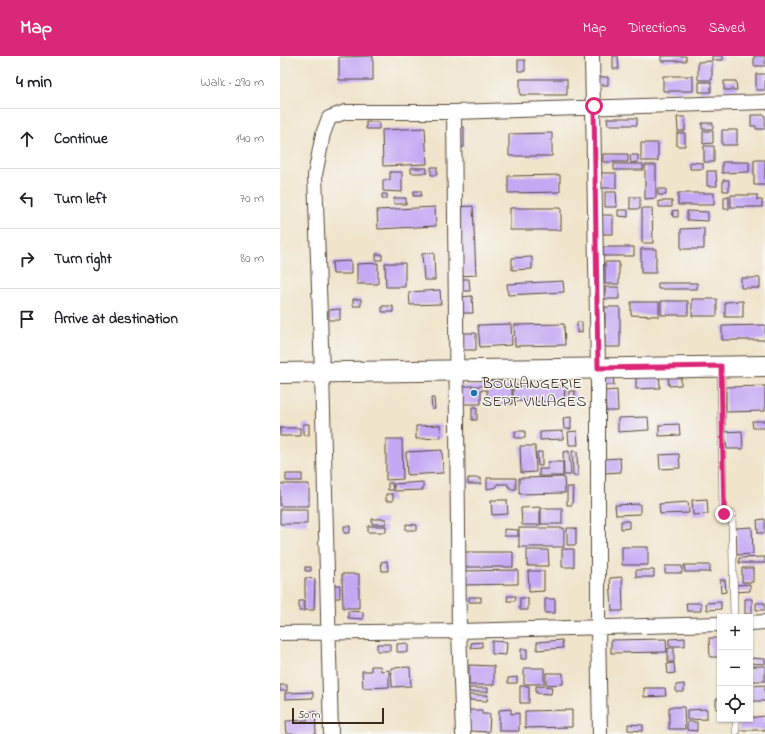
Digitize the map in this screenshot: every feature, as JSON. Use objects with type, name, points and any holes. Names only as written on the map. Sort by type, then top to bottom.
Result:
[{"type":"main road","points":[[280,373],[765,366]]},
{"type":"street","points":[[592,56],[598,368],[598,627],[600,734]]},
{"type":"street","points":[[331,734],[322,372],[315,174],[322,134],[329,118],[345,112],[454,112],[594,106],[765,102]]},
{"type":"street","points":[[454,112],[459,631],[463,734]]},
{"type":"street","points":[[753,623],[765,622]]},
{"type":"street","points":[[280,633],[459,631],[717,624]]},
{"type":"lane","points":[[721,366],[724,514],[732,514],[734,614]]},
{"type":"lane","points":[[736,722],[736,731]]},
{"type":"building","points":[[373,56],[373,80],[339,80],[339,57]]},
{"type":"building","points":[[613,56],[618,56],[619,69],[613,69]]},
{"type":"building","points":[[661,56],[686,56],[686,61],[661,61]]},
{"type":"building","points":[[712,56],[723,56],[723,60],[712,60]]},
{"type":"building","points":[[754,56],[765,56],[765,66],[754,66]]},
{"type":"building","points":[[518,60],[525,60],[525,71],[518,71]]},
{"type":"building","points":[[712,61],[712,80],[698,80],[698,62]]},
{"type":"building","points":[[756,74],[765,74],[765,90],[756,90]]},
{"type":"building","points":[[663,76],[693,76],[693,91],[663,91]]},
{"type":"building","points":[[598,77],[608,77],[608,85],[598,85]]},
{"type":"building","points":[[520,79],[567,79],[567,95],[520,95]]},
{"type":"building","points":[[724,81],[736,81],[737,90],[724,90]]},
{"type":"building","points":[[699,82],[711,82],[711,92],[699,92]]},
{"type":"building","points":[[751,115],[765,115],[765,129],[756,129],[756,126],[751,126]]},
{"type":"building","points":[[677,117],[685,117],[685,131],[678,131]]},
{"type":"building","points":[[607,118],[637,118],[637,125],[608,125]]},
{"type":"building","points":[[366,122],[379,122],[379,129],[366,129]]},
{"type":"building","points":[[702,123],[713,123],[713,129],[702,129]]},
{"type":"building","points":[[456,127],[464,127],[464,147],[456,148]]},
{"type":"building","points":[[425,128],[427,164],[383,166],[382,130]]},
{"type":"building","points":[[722,130],[737,130],[737,145],[722,145]]},
{"type":"building","points":[[703,131],[713,131],[713,143],[703,144]]},
{"type":"building","points":[[552,133],[552,156],[509,156],[509,134]]},
{"type":"building","points":[[677,133],[685,133],[685,146],[677,146]]},
{"type":"building","points":[[641,143],[658,143],[658,161],[641,161]]},
{"type":"building","points":[[704,146],[714,146],[714,162],[704,162]]},
{"type":"building","points":[[603,154],[628,154],[628,162],[603,162]]},
{"type":"building","points":[[630,155],[638,155],[638,162],[631,163]]},
{"type":"building","points":[[754,160],[765,160],[765,185],[754,185]]},
{"type":"building","points":[[690,162],[703,163],[703,169],[690,169]]},
{"type":"building","points":[[722,162],[749,162],[749,172],[722,173]]},
{"type":"building","points":[[614,164],[643,164],[643,170],[614,170]]},
{"type":"building","points":[[645,165],[656,165],[656,198],[645,199]]},
{"type":"building","points":[[431,167],[437,167],[437,175],[431,175]]},
{"type":"building","points":[[411,168],[427,168],[427,173],[411,173]]},
{"type":"building","points":[[707,171],[716,171],[717,186],[707,186]]},
{"type":"building","points":[[390,172],[402,172],[402,192],[383,191],[383,180],[390,180]]},
{"type":"building","points":[[601,173],[616,173],[616,188],[601,188]]},
{"type":"building","points":[[560,175],[560,192],[508,193],[508,176]]},
{"type":"building","points":[[723,180],[729,180],[729,191],[723,191]]},
{"type":"building","points":[[658,189],[666,189],[666,195],[658,195]]},
{"type":"building","points":[[414,191],[421,191],[421,196],[413,196]]},
{"type":"building","points":[[605,192],[616,192],[617,207],[605,207]]},
{"type":"building","points":[[678,193],[714,193],[714,205],[678,205]]},
{"type":"building","points":[[382,194],[387,194],[387,199],[382,199]]},
{"type":"building","points":[[731,195],[757,195],[757,200],[762,200],[762,207],[731,207]]},
{"type":"building","points":[[729,196],[729,209],[724,209],[724,197]]},
{"type":"building","points":[[630,197],[640,197],[640,209],[630,209]]},
{"type":"building","points":[[394,198],[406,198],[406,204],[394,204]]},
{"type":"building","points":[[659,201],[672,201],[672,207],[659,207]]},
{"type":"building","points":[[473,206],[476,275],[459,276],[456,207]]},
{"type":"building","points":[[435,207],[436,226],[378,229],[377,210]]},
{"type":"building","points":[[510,208],[561,208],[561,230],[510,230]]},
{"type":"building","points":[[642,208],[652,208],[653,243],[642,243]]},
{"type":"building","points":[[618,210],[628,210],[628,217],[618,216]]},
{"type":"building","points":[[678,210],[678,217],[673,217],[672,211]]},
{"type":"building","points":[[687,211],[708,212],[708,221],[687,220]]},
{"type":"building","points":[[601,215],[613,215],[613,234],[601,234]]},
{"type":"building","points":[[704,228],[704,249],[681,249],[681,229]]},
{"type":"building","points":[[603,247],[634,247],[634,256],[603,256]]},
{"type":"building","points":[[641,249],[656,249],[656,273],[641,273]]},
{"type":"building","points":[[434,253],[435,280],[424,280],[422,254]]},
{"type":"building","points":[[376,254],[382,254],[382,260],[376,260]]},
{"type":"building","points":[[532,257],[532,269],[512,270],[512,258]]},
{"type":"building","points":[[351,261],[351,274],[333,274],[332,262]]},
{"type":"building","points":[[605,262],[619,262],[619,284],[605,284]]},
{"type":"building","points":[[378,263],[378,284],[357,284],[357,264]]},
{"type":"building","points":[[385,263],[405,263],[405,287],[386,287]]},
{"type":"building","points":[[741,278],[760,278],[760,288],[741,288]]},
{"type":"building","points":[[459,279],[469,279],[470,291],[460,291]]},
{"type":"building","points":[[563,281],[564,292],[508,295],[507,284]]},
{"type":"building","points":[[658,283],[697,283],[697,289],[658,289]]},
{"type":"building","points":[[605,287],[619,287],[619,299],[605,299]]},
{"type":"building","points":[[440,290],[441,304],[410,305],[409,292]]},
{"type":"building","points":[[472,296],[473,313],[461,313],[460,297]]},
{"type":"building","points":[[353,299],[361,299],[361,306],[353,306]]},
{"type":"building","points":[[692,299],[717,299],[717,316],[692,316]]},
{"type":"building","points":[[661,301],[688,301],[688,315],[661,315]]},
{"type":"building","points":[[743,301],[743,317],[725,317],[725,302]]},
{"type":"building","points":[[631,302],[659,302],[659,316],[631,315]]},
{"type":"building","points":[[382,306],[393,306],[393,312],[382,312]]},
{"type":"building","points":[[605,307],[620,307],[620,347],[605,347]]},
{"type":"building","points":[[340,309],[340,320],[329,320],[329,310]]},
{"type":"building","points":[[577,322],[582,322],[582,332],[577,333]]},
{"type":"building","points":[[511,324],[512,345],[480,347],[478,325]]},
{"type":"building","points":[[564,324],[565,345],[515,346],[514,325]]},
{"type":"building","points":[[765,325],[765,340],[722,340],[722,326]]},
{"type":"building","points":[[462,333],[476,333],[476,350],[462,350]]},
{"type":"building","points":[[659,370],[660,388],[636,389],[636,371]]},
{"type":"building","points":[[681,374],[681,385],[669,386],[668,375]]},
{"type":"building","points":[[603,375],[613,375],[614,385],[603,385]]},
{"type":"building","points":[[513,385],[565,386],[564,402],[513,401]]},
{"type":"building","points":[[459,386],[512,386],[512,404],[487,404],[487,390],[481,390],[481,404],[458,404]]},
{"type":"building","points":[[765,386],[765,411],[726,412],[726,387]]},
{"type":"building","points":[[617,390],[618,411],[606,411],[605,391]]},
{"type":"building","points":[[569,391],[575,391],[575,402],[569,402]]},
{"type":"building","points":[[431,398],[434,398],[435,409],[432,409]]},
{"type":"building","points":[[472,407],[477,407],[477,420],[472,420]]},
{"type":"building","points":[[571,417],[571,429],[564,429],[563,418]]},
{"type":"building","points":[[648,417],[649,430],[618,432],[618,418]]},
{"type":"building","points":[[752,421],[765,421],[765,428],[753,428]]},
{"type":"building","points":[[303,424],[309,424],[309,435],[303,435]]},
{"type":"building","points":[[679,424],[680,435],[659,436],[659,425]]},
{"type":"building","points":[[440,425],[441,438],[416,439],[416,426]]},
{"type":"building","points":[[280,428],[300,428],[300,436],[280,436]]},
{"type":"building","points":[[515,431],[525,431],[525,438],[515,438]]},
{"type":"building","points":[[563,431],[563,439],[540,440],[540,432]]},
{"type":"building","points":[[577,431],[578,445],[569,445],[568,432]]},
{"type":"building","points":[[742,431],[743,449],[727,449],[725,432]]},
{"type":"building","points":[[386,439],[402,439],[403,479],[386,480]]},
{"type":"building","points":[[520,446],[535,446],[536,472],[521,473]]},
{"type":"building","points":[[442,450],[443,473],[407,475],[406,452]]},
{"type":"building","points":[[569,451],[571,475],[564,475],[563,452]]},
{"type":"building","points":[[572,451],[577,451],[578,476],[573,476]]},
{"type":"building","points":[[537,452],[542,452],[542,466],[538,466]]},
{"type":"building","points":[[679,454],[680,468],[660,469],[659,455]]},
{"type":"building","points":[[620,458],[621,472],[605,473],[604,459]]},
{"type":"building","points":[[548,462],[563,462],[563,476],[539,476],[539,469],[548,469]]},
{"type":"building","points":[[286,474],[302,474],[302,481],[286,481]]},
{"type":"building","points":[[564,477],[565,493],[519,494],[519,478]]},
{"type":"building","points":[[468,478],[481,478],[481,484],[468,484]]},
{"type":"building","points":[[487,478],[516,478],[516,489],[510,489],[508,484],[497,484],[497,487],[487,489]]},
{"type":"building","points":[[423,482],[423,490],[394,491],[394,484]]},
{"type":"building","points":[[388,483],[392,483],[393,490],[388,490]]},
{"type":"building","points":[[280,484],[309,484],[309,506],[280,506]]},
{"type":"building","points":[[567,487],[573,487],[572,505],[567,505]]},
{"type":"building","points":[[386,494],[393,494],[393,501],[386,501]]},
{"type":"building","points":[[707,499],[708,514],[693,515],[692,500]]},
{"type":"building","points":[[491,500],[507,500],[508,514],[492,515]]},
{"type":"building","points":[[688,502],[689,513],[660,514],[659,504]]},
{"type":"building","points":[[640,504],[640,514],[616,515],[615,505]]},
{"type":"building","points":[[540,507],[540,525],[522,525],[521,508]]},
{"type":"building","points":[[541,508],[562,508],[562,524],[541,524]]},
{"type":"building","points":[[280,509],[307,509],[307,524],[280,524]]},
{"type":"building","points":[[372,519],[386,519],[386,524],[372,524]]},
{"type":"building","points":[[765,519],[765,533],[758,533],[757,520]]},
{"type":"building","points":[[621,521],[629,521],[629,528],[621,529]]},
{"type":"building","points":[[406,524],[417,525],[417,530],[406,530]]},
{"type":"building","points":[[344,526],[350,526],[350,533],[344,533]]},
{"type":"building","points":[[368,526],[386,526],[386,532],[368,532]]},
{"type":"building","points":[[752,527],[753,554],[737,555],[736,528]]},
{"type":"building","points":[[519,528],[564,528],[564,547],[519,547]]},
{"type":"building","points":[[567,528],[576,528],[576,545],[567,545]]},
{"type":"building","points":[[504,529],[518,530],[518,536],[504,536]]},
{"type":"building","points":[[622,547],[648,547],[648,565],[622,565]]},
{"type":"building","points":[[562,549],[574,549],[574,567],[562,567]]},
{"type":"building","points":[[527,550],[548,550],[549,566],[527,566]]},
{"type":"building","points":[[463,552],[513,552],[513,567],[463,567]]},
{"type":"building","points":[[765,557],[765,563],[739,563],[739,558]]},
{"type":"building","points":[[387,561],[388,571],[382,571],[381,562]]},
{"type":"building","points":[[684,565],[710,565],[710,572],[685,572]]},
{"type":"building","points":[[665,566],[682,566],[682,573],[665,573]]},
{"type":"building","points":[[305,567],[311,567],[311,571],[305,571]]},
{"type":"building","points":[[742,568],[753,568],[753,582],[742,582]]},
{"type":"building","points":[[518,570],[518,584],[463,585],[463,571]]},
{"type":"building","points":[[636,570],[654,570],[654,577],[636,577]]},
{"type":"building","points":[[528,571],[544,571],[544,591],[529,592]]},
{"type":"building","points":[[342,574],[359,574],[359,608],[343,608]]},
{"type":"building","points":[[622,577],[623,611],[612,611],[610,578]]},
{"type":"building","points":[[305,578],[315,579],[314,610],[305,610]]},
{"type":"building","points":[[720,580],[725,580],[726,592],[721,593]]},
{"type":"building","points":[[750,584],[750,591],[735,592],[735,585]]},
{"type":"building","points":[[333,585],[340,585],[340,598],[333,598]]},
{"type":"building","points":[[508,596],[516,596],[515,601],[507,601]]},
{"type":"building","points":[[469,597],[481,597],[481,602],[469,602]]},
{"type":"building","points":[[520,598],[528,598],[528,610],[520,610]]},
{"type":"building","points":[[545,599],[555,599],[555,613],[545,613]]},
{"type":"building","points":[[745,599],[752,599],[752,614],[745,614]]},
{"type":"building","points":[[299,601],[304,601],[304,611],[299,611]]},
{"type":"building","points":[[721,602],[721,609],[707,610],[706,603]]},
{"type":"building","points":[[686,603],[701,603],[701,611],[687,611]]},
{"type":"building","points":[[756,603],[765,603],[765,610],[756,610]]},
{"type":"building","points":[[348,611],[363,612],[363,619],[348,618]]},
{"type":"building","points":[[685,638],[685,646],[669,646],[669,639]]},
{"type":"building","points":[[709,638],[717,638],[717,657],[710,657]]},
{"type":"building","points":[[666,639],[667,652],[611,653],[611,640]]},
{"type":"building","points":[[562,640],[563,648],[537,650],[537,642]]},
{"type":"building","points":[[492,641],[507,642],[506,655],[492,654]]},
{"type":"building","points":[[482,642],[482,647],[471,648],[471,643]]},
{"type":"building","points":[[408,643],[408,652],[397,652],[397,644]]},
{"type":"building","points":[[377,644],[390,644],[390,651],[377,651]]},
{"type":"building","points":[[668,648],[674,648],[674,662],[668,662]]},
{"type":"building","points":[[521,649],[527,649],[527,659],[521,659]]},
{"type":"building","points":[[753,658],[765,659],[765,664],[753,663]]},
{"type":"building","points":[[674,663],[675,673],[668,674],[667,664]]},
{"type":"building","points":[[469,665],[494,666],[494,685],[469,685]]},
{"type":"building","points":[[371,666],[380,666],[381,671],[389,670],[389,687],[363,688],[362,671],[371,671]]},
{"type":"building","points":[[753,666],[765,666],[765,681],[753,681]]},
{"type":"building","points":[[410,667],[411,686],[392,687],[391,668]]},
{"type":"building","points":[[524,668],[544,668],[544,684],[524,684]]},
{"type":"building","points":[[546,673],[563,673],[563,684],[546,685]]},
{"type":"building","points":[[517,677],[517,683],[508,683],[508,678]]},
{"type":"building","points":[[684,684],[684,692],[676,692],[676,685]]},
{"type":"building","points":[[280,685],[287,685],[287,691],[280,691]]},
{"type":"building","points":[[765,685],[765,701],[753,701],[753,686]]},
{"type":"building","points":[[520,686],[529,686],[529,703],[520,703]]},
{"type":"building","points":[[536,686],[552,687],[551,694],[536,693]]},
{"type":"building","points":[[469,688],[488,688],[488,692],[469,692]]},
{"type":"building","points":[[644,688],[665,688],[666,696],[644,697]]},
{"type":"building","points":[[313,692],[313,698],[285,699],[285,693]]},
{"type":"building","points":[[469,695],[488,695],[487,701],[469,700]]},
{"type":"building","points":[[669,707],[684,707],[685,729],[669,729]]},
{"type":"building","points":[[511,709],[511,714],[519,713],[519,731],[499,731],[499,710]]},
{"type":"building","points":[[707,709],[707,719],[687,720],[687,710]]},
{"type":"building","points":[[469,710],[482,710],[482,714],[490,714],[489,732],[469,731]]},
{"type":"building","points":[[572,710],[572,727],[525,728],[525,711]]},
{"type":"building","points":[[315,711],[316,734],[287,734],[286,721],[308,720],[308,712]]},
{"type":"building","points":[[765,716],[765,730],[739,730],[739,722],[753,722],[753,717]]},
{"type":"building","points":[[687,722],[697,722],[697,731],[687,730]]},
{"type":"building","points":[[628,724],[643,725],[643,731],[628,730]]},
{"type":"place","name":"BOULANGERIE SEPT VILLAGES","points":[[474,393]]},
{"type":"route","points":[[594,106],[598,368],[721,366],[724,514]]}]
